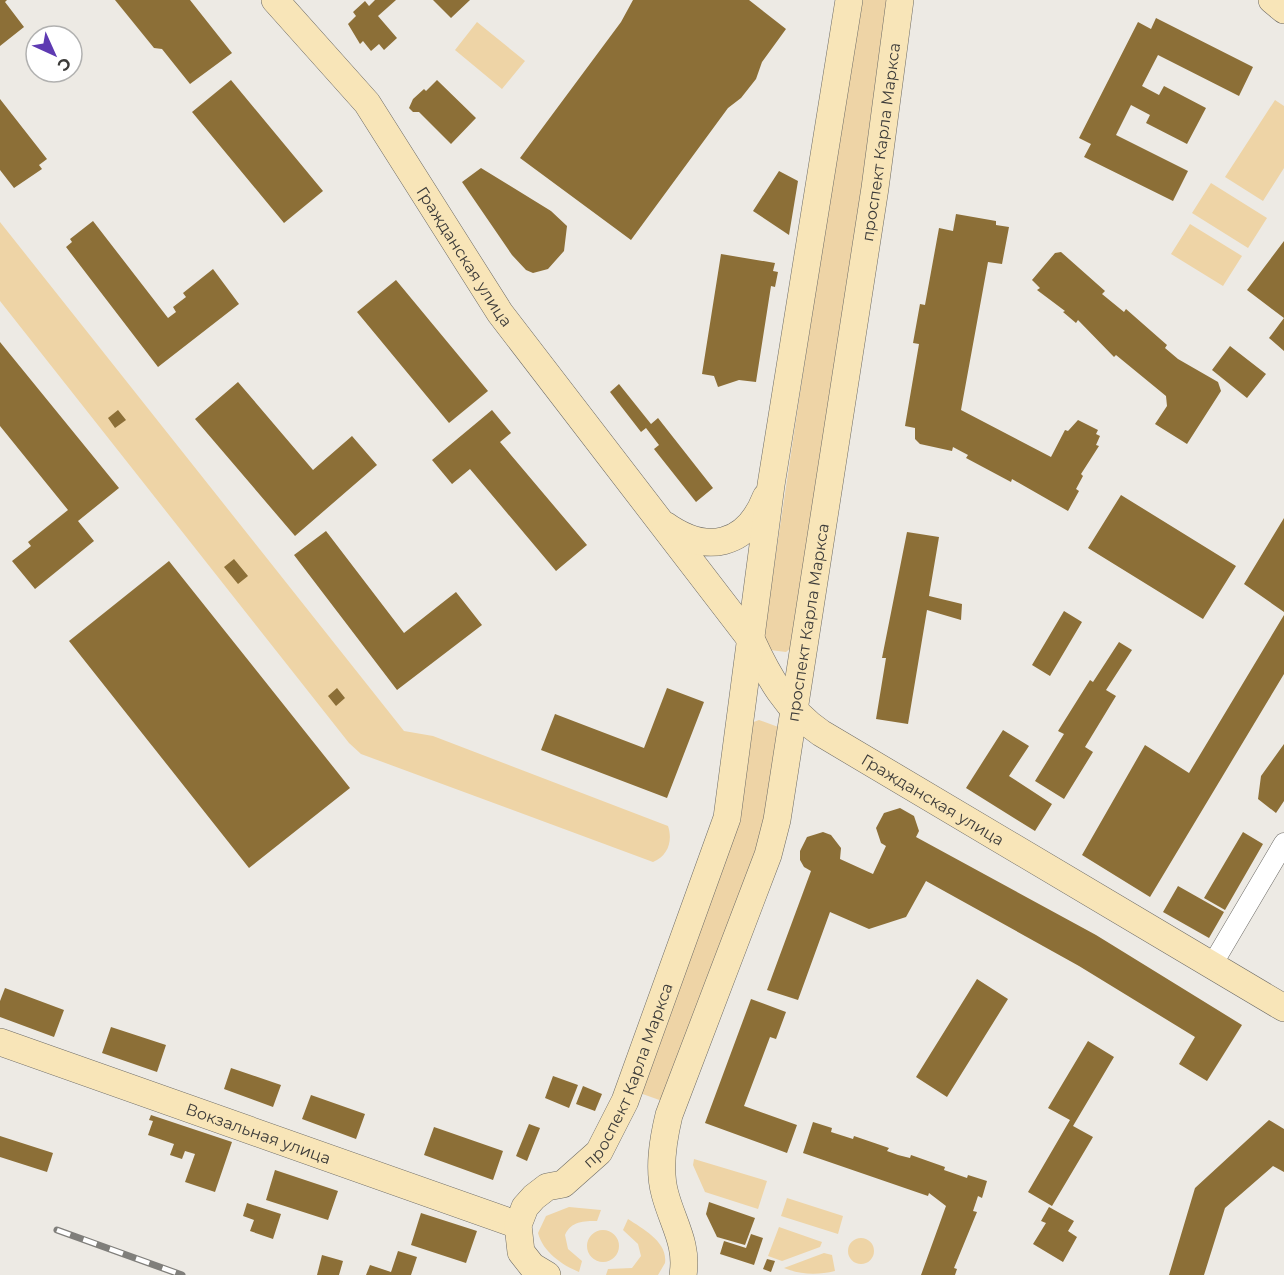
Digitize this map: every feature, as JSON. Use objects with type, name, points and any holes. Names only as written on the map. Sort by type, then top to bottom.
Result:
[{"type":"main road","name":"Гражданская улица","points":[[275,0],[367,103],[500,313],[752,641],[768,675],[793,709],[821,733],[1284,1008]]},
{"type":"main road","name":"проспект Карла Маркса","points":[[518,1225],[525,1207],[534,1197],[547,1187],[563,1185],[599,1152],[625,1101],[720,843],[727,818],[771,485],[849,0]]},
{"type":"main road","name":"проспект Карла Маркса","points":[[683,1275],[686,1258],[683,1242],[675,1228],[663,1182],[663,1144],[668,1122],[768,855],[777,820],[875,188],[900,0]]},
{"type":"main road","points":[[1272,0],[1284,10]]},
{"type":"main road","name":"Гражданская улица","points":[[652,513],[684,537],[698,541],[725,542],[741,535],[753,522],[771,485]]},
{"type":"main road","name":"Вокзальная улица","points":[[0,1042],[518,1225]]},
{"type":"main road","points":[[518,1225],[521,1252],[532,1266],[547,1275]]},
{"type":"street","points":[[1212,965],[1284,843]]},
{"type":"shaded area","points":[[859,0],[890,0],[796,644],[786,652],[770,650],[763,640]]},
{"type":"shaded area","points":[[477,22],[525,61],[502,89],[455,50]]},
{"type":"shaded area","points":[[1275,100],[1284,106],[1284,168],[1263,201],[1225,177]]},
{"type":"shaded area","points":[[1211,183],[1267,218],[1248,248],[1192,213]]},
{"type":"shaded area","points":[[0,222],[404,731],[433,736],[668,826],[670,837],[666,852],[653,862],[361,754],[349,743],[0,301]]},
{"type":"shaded area","points":[[1190,224],[1242,256],[1223,286],[1171,254]]},
{"type":"shaded area","points":[[759,720],[781,728],[768,820],[665,1102],[637,1092],[751,723]]},
{"type":"shaded area","points":[[694,1159],[767,1181],[758,1209],[705,1192],[693,1165]]},
{"type":"shaded area","points":[[787,1198],[843,1216],[838,1234],[781,1216]]},
{"type":"shaded area","points":[[569,1207],[601,1210],[597,1221],[574,1224],[565,1235],[568,1249],[582,1261],[579,1272],[554,1257],[540,1240],[538,1233],[546,1216]]},
{"type":"shaded area","points":[[628,1219],[659,1242],[663,1249],[665,1263],[658,1275],[606,1275],[608,1269],[632,1268],[641,1256],[638,1244],[623,1230]]},
{"type":"shaded area","points":[[779,1227],[822,1242],[820,1247],[782,1261],[768,1256]]},
{"type":"shaded area","points":[[603,1230],[614,1235],[619,1246],[614,1257],[603,1262],[592,1257],[587,1246],[592,1235]]},
{"type":"shaded area","points":[[861,1238],[870,1242],[874,1251],[870,1260],[861,1264],[852,1260],[848,1251],[852,1242]]},
{"type":"shaded area","points":[[824,1253],[832,1255],[835,1271],[810,1274],[784,1268]]},
{"type":"building","points":[[0,0],[7,0],[5,2],[24,27],[0,46]]},
{"type":"building","points":[[115,0],[190,0],[232,53],[190,84],[162,49],[154,48]]},
{"type":"building","points":[[375,0],[396,0],[378,16],[397,38],[384,50],[379,44],[371,51],[363,41],[360,44],[348,24],[356,16],[353,12],[365,1],[369,6]]},
{"type":"building","points":[[433,0],[470,0],[451,18]]},
{"type":"building","points":[[633,0],[749,0],[786,29],[762,62],[756,79],[741,98],[728,108],[631,240],[520,158],[621,22]]},
{"type":"building","points":[[1156,18],[1253,67],[1239,96],[1158,55],[1142,86],[1159,95],[1164,86],[1206,108],[1187,144],[1146,123],[1150,115],[1131,105],[1116,135],[1188,171],[1173,201],[1084,157],[1091,144],[1079,138],[1138,22],[1151,29]]},
{"type":"building","points":[[231,80],[323,191],[284,223],[192,112]]},
{"type":"building","points":[[437,80],[476,118],[451,144],[419,112],[413,112],[409,108],[413,99]]},
{"type":"building","points":[[0,99],[47,159],[39,165],[42,169],[14,188],[0,170]]},
{"type":"building","points":[[481,168],[551,211],[567,226],[564,251],[548,269],[533,273],[526,270],[512,255],[462,182]]},
{"type":"building","points":[[779,171],[798,181],[789,235],[753,211]]},
{"type":"building","points":[[956,214],[996,221],[996,225],[1009,227],[1002,264],[988,262],[961,410],[1051,457],[1065,430],[1068,431],[1078,420],[1098,430],[1096,434],[1100,436],[1096,445],[1099,446],[1081,474],[1083,476],[1076,489],[1079,491],[1068,511],[1012,479],[1011,482],[966,458],[968,455],[953,447],[952,451],[920,444],[915,439],[915,428],[905,426],[919,344],[913,343],[920,304],[925,305],[939,228],[953,231]]},
{"type":"building","points":[[93,221],[168,318],[176,312],[173,307],[186,297],[183,293],[213,269],[239,304],[158,367],[66,247],[72,242],[70,239]]},
{"type":"building","points":[[1284,241],[1284,318],[1247,290]]},
{"type":"building","points":[[1061,252],[1105,291],[1102,294],[1124,312],[1126,309],[1167,345],[1165,348],[1178,359],[1218,382],[1221,391],[1187,444],[1155,424],[1167,406],[1166,396],[1116,355],[1114,357],[1078,320],[1076,323],[1063,312],[1065,311],[1037,290],[1040,288],[1032,280],[1055,253]]},
{"type":"building","points":[[721,254],[775,263],[773,271],[778,272],[775,287],[771,286],[756,382],[739,380],[718,387],[714,376],[702,374]]},
{"type":"building","points":[[396,280],[488,391],[449,423],[357,312]]},
{"type":"building","points":[[1284,318],[1284,351],[1269,338]]},
{"type":"building","points":[[0,342],[119,488],[78,521],[94,541],[35,589],[12,561],[31,546],[28,542],[68,510],[0,426]]},
{"type":"building","points":[[1230,346],[1266,374],[1247,398],[1212,370]]},
{"type":"building","points":[[238,382],[313,470],[352,436],[377,465],[295,536],[195,419]]},
{"type":"building","points":[[619,384],[651,424],[658,418],[713,488],[696,502],[654,449],[659,445],[646,428],[641,432],[610,392]]},
{"type":"building","points":[[118,410],[126,420],[115,428],[108,418]]},
{"type":"building","points":[[492,410],[511,433],[500,442],[587,545],[556,571],[470,469],[452,484],[432,460]]},
{"type":"building","points":[[1121,495],[1236,566],[1203,619],[1088,548]]},
{"type":"building","points":[[1284,518],[1284,612],[1244,584]]},
{"type":"building","points":[[326,531],[404,633],[456,592],[482,625],[397,690],[294,555]]},
{"type":"building","points":[[907,532],[939,537],[929,596],[962,604],[961,620],[927,610],[908,724],[876,719],[886,658],[882,658]]},
{"type":"building","points":[[234,559],[248,576],[238,584],[224,567]]},
{"type":"building","points":[[169,561],[350,788],[249,868],[69,641]]},
{"type":"building","points":[[1064,611],[1082,622],[1050,676],[1032,665]]},
{"type":"building","points":[[1284,615],[1284,674],[1150,897],[1082,855],[1145,745],[1189,773]]},
{"type":"building","points":[[1119,642],[1132,650],[1106,690],[1116,696],[1085,747],[1093,752],[1064,799],[1035,781],[1064,734],[1058,731],[1090,680],[1093,682]]},
{"type":"building","points":[[337,688],[345,698],[336,706],[328,696]]},
{"type":"building","points":[[667,688],[704,702],[667,798],[541,750],[555,714],[644,748]]},
{"type":"building","points":[[1003,730],[1029,746],[1009,776],[1052,804],[1035,831],[966,788]]},
{"type":"building","points":[[1284,744],[1284,801],[1276,813],[1258,799],[1261,776]]},
{"type":"building","points":[[900,808],[914,816],[919,831],[916,837],[1096,935],[1242,1025],[1207,1081],[1179,1064],[1195,1037],[1079,966],[926,881],[906,917],[869,929],[830,912],[798,1000],[767,990],[811,871],[804,867],[800,860],[800,851],[807,837],[823,832],[831,835],[841,848],[840,859],[873,874],[886,846],[881,843],[876,828],[884,813]]},
{"type":"building","points":[[1243,832],[1263,844],[1225,910],[1204,898]]},
{"type":"building","points":[[1178,886],[1224,912],[1209,938],[1163,912]]},
{"type":"building","points":[[977,979],[1008,999],[947,1097],[916,1077]]},
{"type":"building","points":[[5,988],[64,1010],[54,1037],[0,1017],[0,1001]]},
{"type":"building","points":[[751,999],[786,1012],[776,1039],[770,1037],[744,1106],[797,1125],[787,1153],[705,1123]]},
{"type":"building","points":[[111,1027],[166,1045],[157,1072],[102,1053]]},
{"type":"building","points":[[1088,1041],[1114,1057],[1073,1126],[1093,1137],[1052,1206],[1028,1192],[1070,1120],[1048,1108]]},
{"type":"building","points":[[231,1068],[281,1085],[273,1107],[224,1089]]},
{"type":"building","points":[[553,1076],[578,1085],[569,1108],[545,1098]]},
{"type":"building","points":[[583,1086],[602,1094],[595,1111],[576,1104]]},
{"type":"building","points":[[311,1095],[365,1114],[356,1139],[302,1119]]},
{"type":"building","points":[[151,1115],[232,1142],[215,1192],[185,1182],[195,1154],[185,1151],[182,1159],[170,1155],[174,1144],[148,1135],[153,1121],[149,1120]]},
{"type":"building","points":[[1269,1120],[1284,1129],[1284,1172],[1273,1166],[1225,1208],[1204,1275],[1169,1275],[1195,1188]]},
{"type":"building","points":[[813,1122],[832,1128],[831,1132],[853,1139],[854,1136],[889,1148],[887,1151],[898,1155],[910,1158],[911,1155],[945,1167],[944,1170],[967,1178],[968,1175],[987,1181],[982,1198],[978,1196],[973,1211],[977,1212],[954,1268],[957,1269],[955,1275],[921,1275],[946,1206],[929,1193],[928,1196],[803,1153]]},
{"type":"building","points":[[529,1124],[540,1128],[527,1161],[516,1156]]},
{"type":"building","points":[[434,1127],[503,1151],[493,1180],[424,1155]]},
{"type":"building","points":[[0,1136],[53,1153],[47,1172],[0,1157]]},
{"type":"building","points":[[275,1170],[338,1191],[328,1220],[266,1200]]},
{"type":"building","points":[[709,1202],[755,1218],[745,1245],[717,1237],[706,1214]]},
{"type":"building","points":[[247,1203],[281,1214],[273,1239],[250,1231],[254,1220],[243,1216]]},
{"type":"building","points":[[1049,1207],[1074,1221],[1068,1231],[1077,1237],[1063,1262],[1033,1244],[1046,1223],[1041,1221]]},
{"type":"building","points":[[421,1213],[477,1231],[466,1263],[411,1245]]},
{"type":"building","points":[[751,1234],[763,1238],[754,1265],[720,1254],[724,1241],[746,1248]]},
{"type":"building","points":[[398,1251],[417,1257],[411,1275],[366,1275],[370,1265],[391,1272]]},
{"type":"building","points":[[322,1255],[343,1261],[339,1275],[317,1275]]},
{"type":"building","points":[[767,1259],[775,1261],[771,1272],[763,1269]]},
{"type":"railway","points":[[57,1230],[182,1275]]}]
